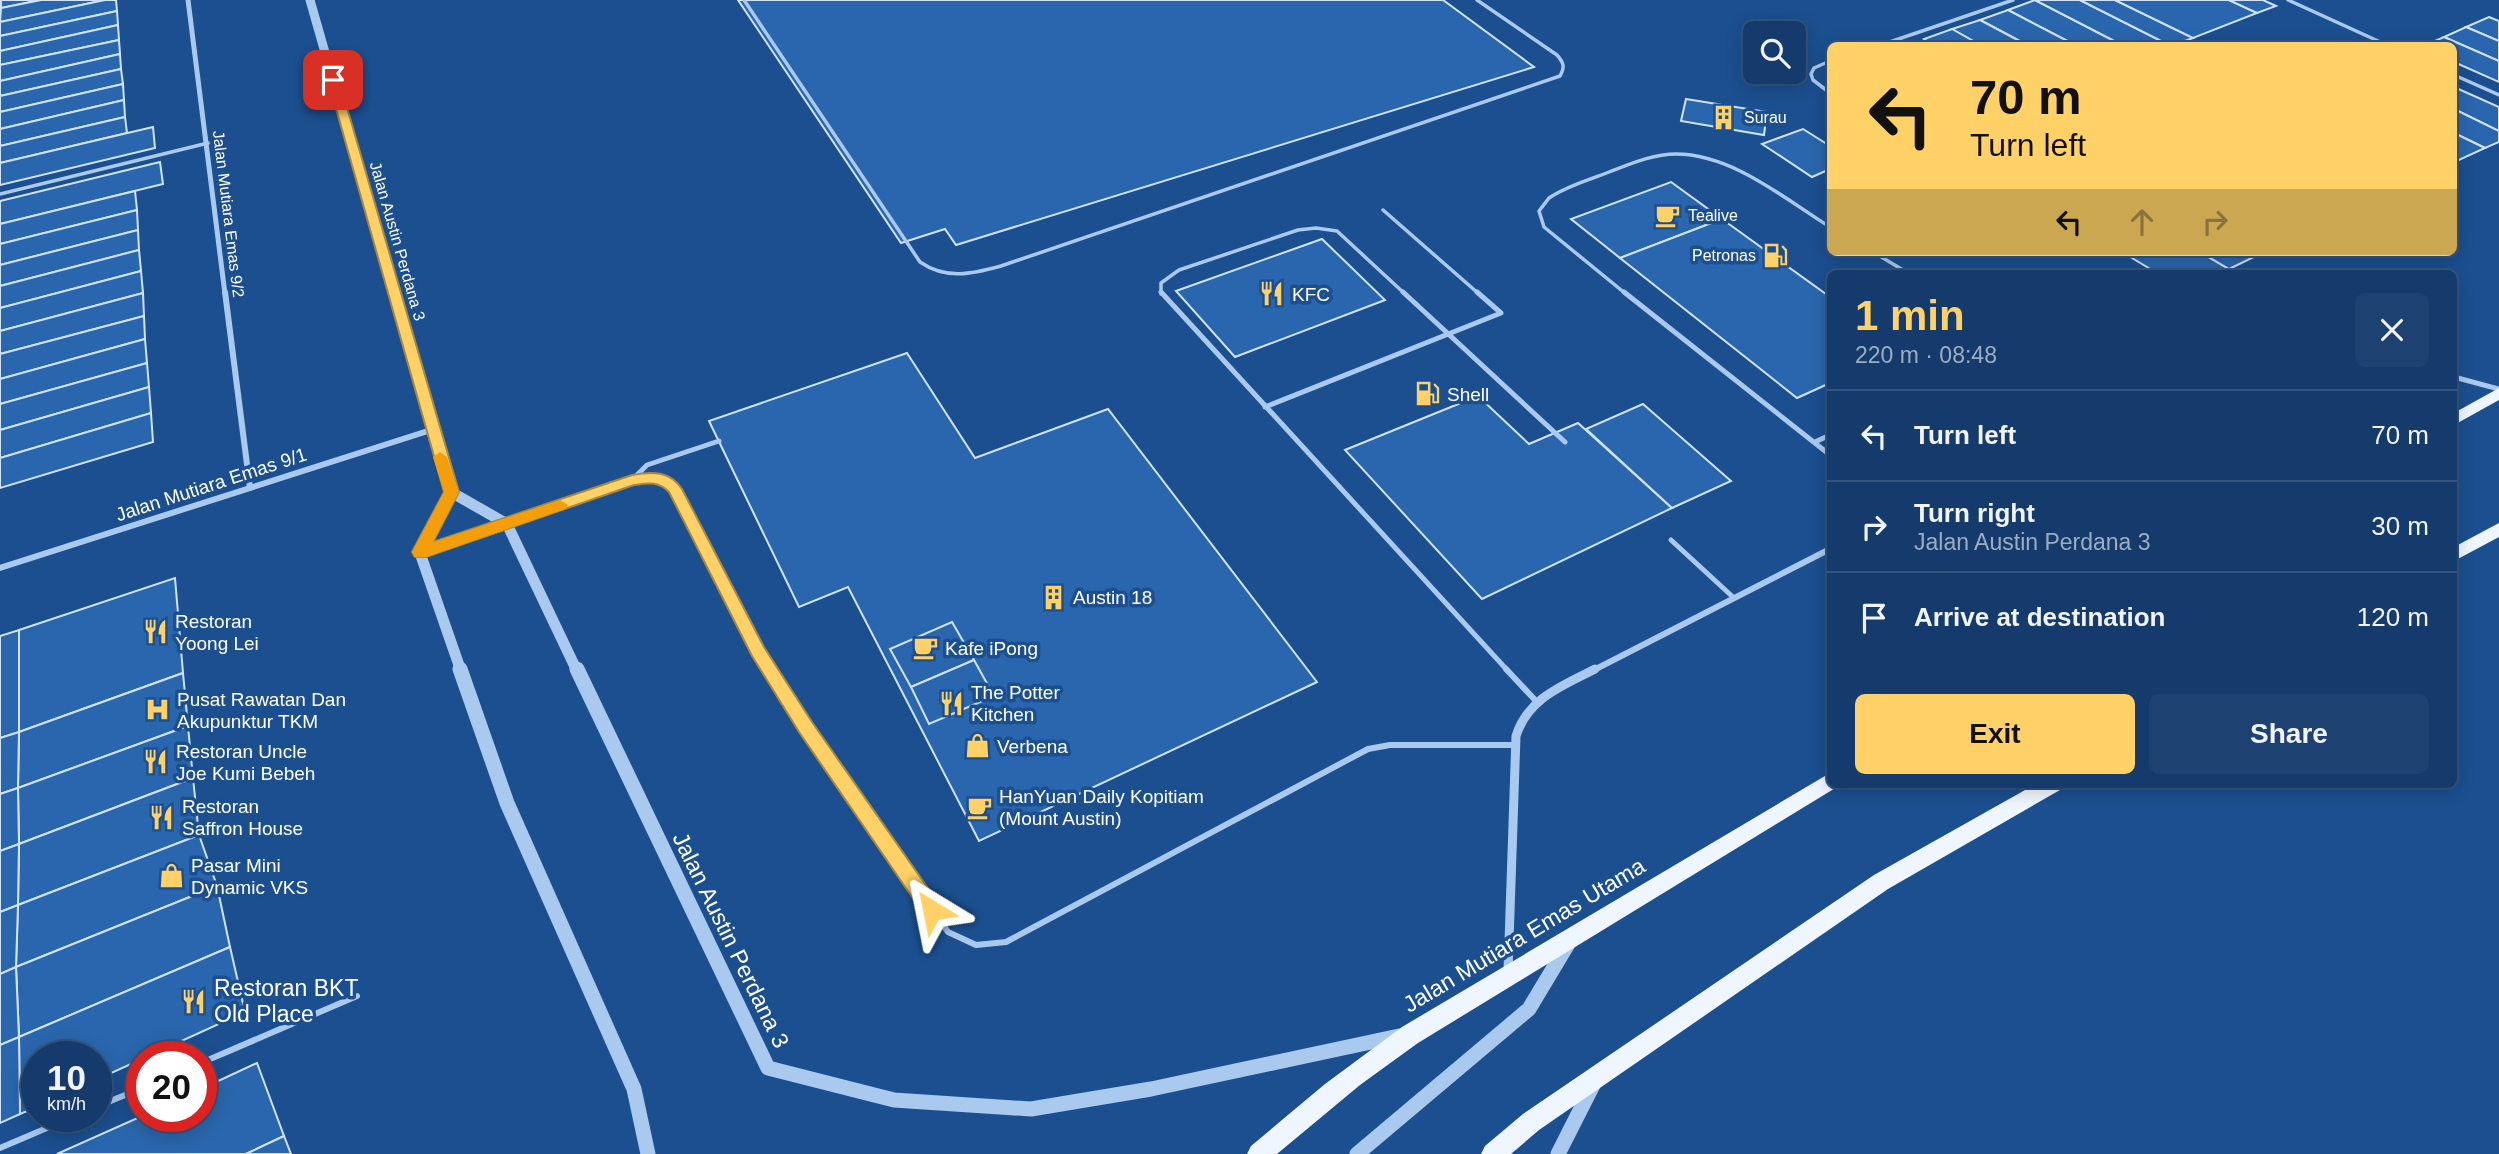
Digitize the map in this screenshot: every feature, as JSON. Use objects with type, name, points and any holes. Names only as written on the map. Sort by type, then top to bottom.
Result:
[{"type":"main road","points":[[2457,418],[2499,391]]},
{"type":"main road","points":[[2457,553],[2499,529]]},
{"type":"main road","name":"Jalan Mutiara Emas Utama","points":[[1259,1154],[1335,1089],[1412,1034],[1508,979],[1572,937],[1827,783]]},
{"type":"main road","points":[[1493,1154],[1531,1122],[1881,882],[2046,788]]},
{"type":"street","name":"Jalan Mutiara Emas 9/2","points":[[188,0],[250,488]]},
{"type":"street","name":"Jalan Austin Perdana 3","points":[[310,0],[431,430],[451,492]]},
{"type":"street","name":"Jalan Mutiara Emas 9/1","points":[[0,568],[431,430]]},
{"type":"street","points":[[507,524],[451,492],[420,552],[507,803],[634,1089],[648,1154]]},
{"type":"street","name":"Jalan Austin Perdana 3","points":[[507,524],[768,1069],[894,1100],[1031,1109],[1151,1089],[1412,1034]]},
{"type":"street","points":[[420,552],[507,524]]},
{"type":"street","points":[[1508,979],[1514,745],[1517,728],[1536,701],[1827,551]]},
{"type":"street","points":[[1357,1154],[1529,1009],[1572,937]]},
{"type":"street","points":[[1558,1154],[1598,1077]]},
{"type":"lane","points":[[744,0],[920,262],[929,270],[944,275],[962,276],[1014,262],[1560,76],[1564,69],[1563,62],[1557,55],[1477,0]]},
{"type":"lane","points":[[1890,42],[2012,0]]},
{"type":"lane","points":[[2288,0],[2380,42]]},
{"type":"lane","points":[[1827,62],[1814,68],[1811,74],[1827,91]]},
{"type":"lane","points":[[2457,76],[2499,95]]},
{"type":"lane","points":[[0,194],[208,143]]},
{"type":"lane","points":[[1827,225],[1723,164],[1691,153],[1658,156],[1556,193],[1544,201],[1538,211],[1539,222],[1549,233],[1827,452]]},
{"type":"lane","points":[[1265,407],[1502,313],[1383,210]]},
{"type":"lane","points":[[1536,701],[1161,295],[1161,283],[1179,270],[1298,230],[1316,228],[1337,232],[1565,442]]},
{"type":"lane","points":[[1880,256],[1903,270]]},
{"type":"lane","points":[[2457,378],[2499,391]]},
{"type":"lane","points":[[1815,442],[1827,436]]},
{"type":"lane","points":[[632,480],[647,465],[719,441]]},
{"type":"lane","points":[[507,524],[632,480],[650,477],[666,480],[675,489],[758,651],[805,727],[948,932],[964,944],[984,948],[1006,942],[1368,749],[1390,745],[1514,745]]},
{"type":"lane","points":[[1671,540],[1734,598]]},
{"type":"lane","points":[[217,1056],[357,996]]},
{"type":"lane","points":[[0,1148],[38,1132]]},
{"type":"building","points":[[1,0],[41,0],[1,8]]},
{"type":"building","points":[[41,0],[105,0],[0,22],[1,8]]},
{"type":"building","points":[[116,0],[117,11],[0,36],[0,22]]},
{"type":"building","points":[[738,0],[1443,0],[1534,67],[956,245],[945,229],[901,243]]},
{"type":"building","points":[[2035,0],[2116,42],[2069,42],[2008,10]]},
{"type":"building","points":[[2035,0],[2080,0],[2163,42],[2116,42]]},
{"type":"building","points":[[2080,0],[2115,0],[2193,38],[2182,42],[2163,42]]},
{"type":"building","points":[[2115,0],[2229,0],[2257,13],[2193,38]]},
{"type":"building","points":[[2229,0],[2263,0],[2276,6],[2257,13]]},
{"type":"building","points":[[2008,10],[2069,42],[2021,42],[1980,20]]},
{"type":"building","points":[[117,11],[118,25],[0,51],[0,36]]},
{"type":"building","points":[[2489,17],[2499,21],[2499,41],[2466,27]]},
{"type":"building","points":[[1980,20],[2021,42],[1975,42],[1952,29]]},
{"type":"building","points":[[118,25],[119,40],[0,65],[0,51]]},
{"type":"building","points":[[2466,27],[2499,41],[2499,61],[2457,42],[2444,37]]},
{"type":"building","points":[[1952,29],[1975,42],[1928,42],[1924,39]]},
{"type":"building","points":[[2444,37],[2455,42],[2432,42]]},
{"type":"building","points":[[119,40],[120,54],[0,81],[0,65]]},
{"type":"building","points":[[2457,43],[2499,61],[2499,82],[2457,63]]},
{"type":"building","points":[[120,54],[121,69],[0,96],[0,81]]},
{"type":"building","points":[[121,69],[123,84],[0,112],[0,96]]},
{"type":"building","points":[[123,84],[124,100],[0,129],[0,112]]},
{"type":"building","points":[[2457,88],[2499,107],[2499,131],[2457,110]]},
{"type":"building","name":"Surau","points":[[1686,99],[1767,112],[1764,135],[1681,121]]},
{"type":"building","points":[[124,100],[125,117],[0,146],[0,129]]},
{"type":"building","points":[[2457,110],[2499,131],[2499,142],[2485,148],[2457,134]]},
{"type":"building","points":[[125,117],[127,133],[0,163],[0,146]]},
{"type":"building","points":[[153,127],[155,148],[0,185],[0,163]]},
{"type":"building","points":[[1803,129],[1827,144],[1827,170],[1812,177],[1762,144]]},
{"type":"building","points":[[2457,134],[2485,148],[2459,160]]},
{"type":"building","points":[[160,162],[163,184],[0,224],[0,201]]},
{"type":"building","points":[[1671,182],[1722,219],[1620,258],[1571,219]]},
{"type":"building","points":[[135,191],[137,210],[0,244],[0,224]]},
{"type":"building","points":[[137,210],[138,230],[0,265],[0,244]]},
{"type":"building","points":[[1722,219],[1827,295],[1827,384],[1797,398],[1620,258]]},
{"type":"building","points":[[138,230],[139,250],[0,286],[0,265]]},
{"type":"building","points":[[1322,239],[1385,300],[1235,357],[1176,291]]},
{"type":"building","points":[[139,250],[141,271],[0,308],[0,286]]},
{"type":"building","points":[[2129,256],[2207,256],[2229,269],[2227,270],[2152,270]]},
{"type":"building","points":[[2207,256],[2256,256],[2229,269]]},
{"type":"building","points":[[141,271],[143,293],[0,331],[0,308]]},
{"type":"building","points":[[143,293],[144,316],[0,354],[0,331]]},
{"type":"building","points":[[144,316],[145,339],[0,379],[0,354]]},
{"type":"building","points":[[145,339],[147,363],[0,404],[0,379]]},
{"type":"building","name":"Austin 18","points":[[907,353],[975,458],[1108,409],[1317,682],[979,841],[848,587],[799,607],[709,421]]},
{"type":"building","points":[[147,363],[149,387],[0,430],[0,404]]},
{"type":"building","points":[[149,387],[151,413],[0,458],[0,430]]},
{"type":"building","points":[[1478,396],[1529,444],[1578,423],[1672,508],[1482,599],[1345,450]]},
{"type":"building","points":[[1643,404],[1731,481],[1672,508],[1586,429]]},
{"type":"building","points":[[151,413],[153,442],[0,488],[0,458]]},
{"type":"building","points":[[175,578],[183,673],[19,732],[19,630]]},
{"type":"building","points":[[952,622],[974,660],[911,687],[890,649]]},
{"type":"building","points":[[19,630],[19,732],[0,738],[0,636]]},
{"type":"building","points":[[974,660],[994,696],[929,724],[911,687]]},
{"type":"building","points":[[183,673],[188,726],[18,788],[19,732]]},
{"type":"building","points":[[188,726],[193,778],[19,844],[18,788]]},
{"type":"building","points":[[19,732],[18,788],[0,794],[0,738]]},
{"type":"building","points":[[193,778],[199,835],[18,905],[19,844]]},
{"type":"building","points":[[18,788],[19,844],[0,851],[0,794]]},
{"type":"building","points":[[199,835],[217,886],[16,967],[18,905]]},
{"type":"building","points":[[19,844],[18,905],[0,912],[0,851]]},
{"type":"building","points":[[217,886],[230,947],[19,1037],[16,967]]},
{"type":"building","points":[[18,905],[16,967],[0,974],[0,912]]},
{"type":"building","points":[[230,947],[245,1012],[181,1041],[126,1041],[126,1066],[112,1073],[112,1041],[21,1041],[20,1114],[19,1037]]},
{"type":"building","points":[[16,967],[19,1037],[0,1045],[0,974]]},
{"type":"building","points":[[19,1037],[20,1114],[0,1123],[0,1045]]},
{"type":"building","points":[[257,1063],[284,1136],[246,1154],[57,1154],[106,1132],[112,1132],[112,1129],[126,1123],[126,1132],[217,1132],[217,1082]]},
{"type":"building","points":[[284,1136],[291,1154],[246,1154]]},
{"type":"slow traffic","points":[[440,457],[451,492],[420,552],[560,505]]},
{"type":"place","name":"Surau","points":[[1724,117]]},
{"type":"place","name":"Tealive","points":[[1668,215]]},
{"type":"place","name":"Petronas","points":[[1776,255]]},
{"type":"place","name":"KFC","points":[[1272,294]]},
{"type":"place","name":"Shell","points":[[1427,394]]},
{"type":"place","name":"Austin 18","points":[[1053,597]]},
{"type":"place","name":"Restoran Yoong Lei","points":[[155,632]]},
{"type":"place","name":"Kafe iPong","points":[[925,648]]},
{"type":"place","name":"The Potter Kitchen","points":[[951,703]]},
{"type":"place","name":"Pusat Rawatan Dan Akupunktur TKM","points":[[157,710]]},
{"type":"place","name":"Verbena","points":[[977,746]]},
{"type":"place","name":"Restoran Uncle Joe Kumi Bebeh","points":[[156,762]]},
{"type":"place","name":"HanYuan Daily Kopitiam (Mount Austin)","points":[[979,807]]},
{"type":"place","name":"Restoran Saffron House","points":[[162,817]]},
{"type":"place","name":"Pasar Mini Dynamic VKS","points":[[171,876]]},
{"type":"place","name":"Restoran BKT Old Place","points":[[194,1001]]},
{"type":"route","points":[[333,80],[431,430],[451,492],[420,552],[632,480],[650,477],[666,480],[675,489],[758,651],[805,727],[932,910]]}]
